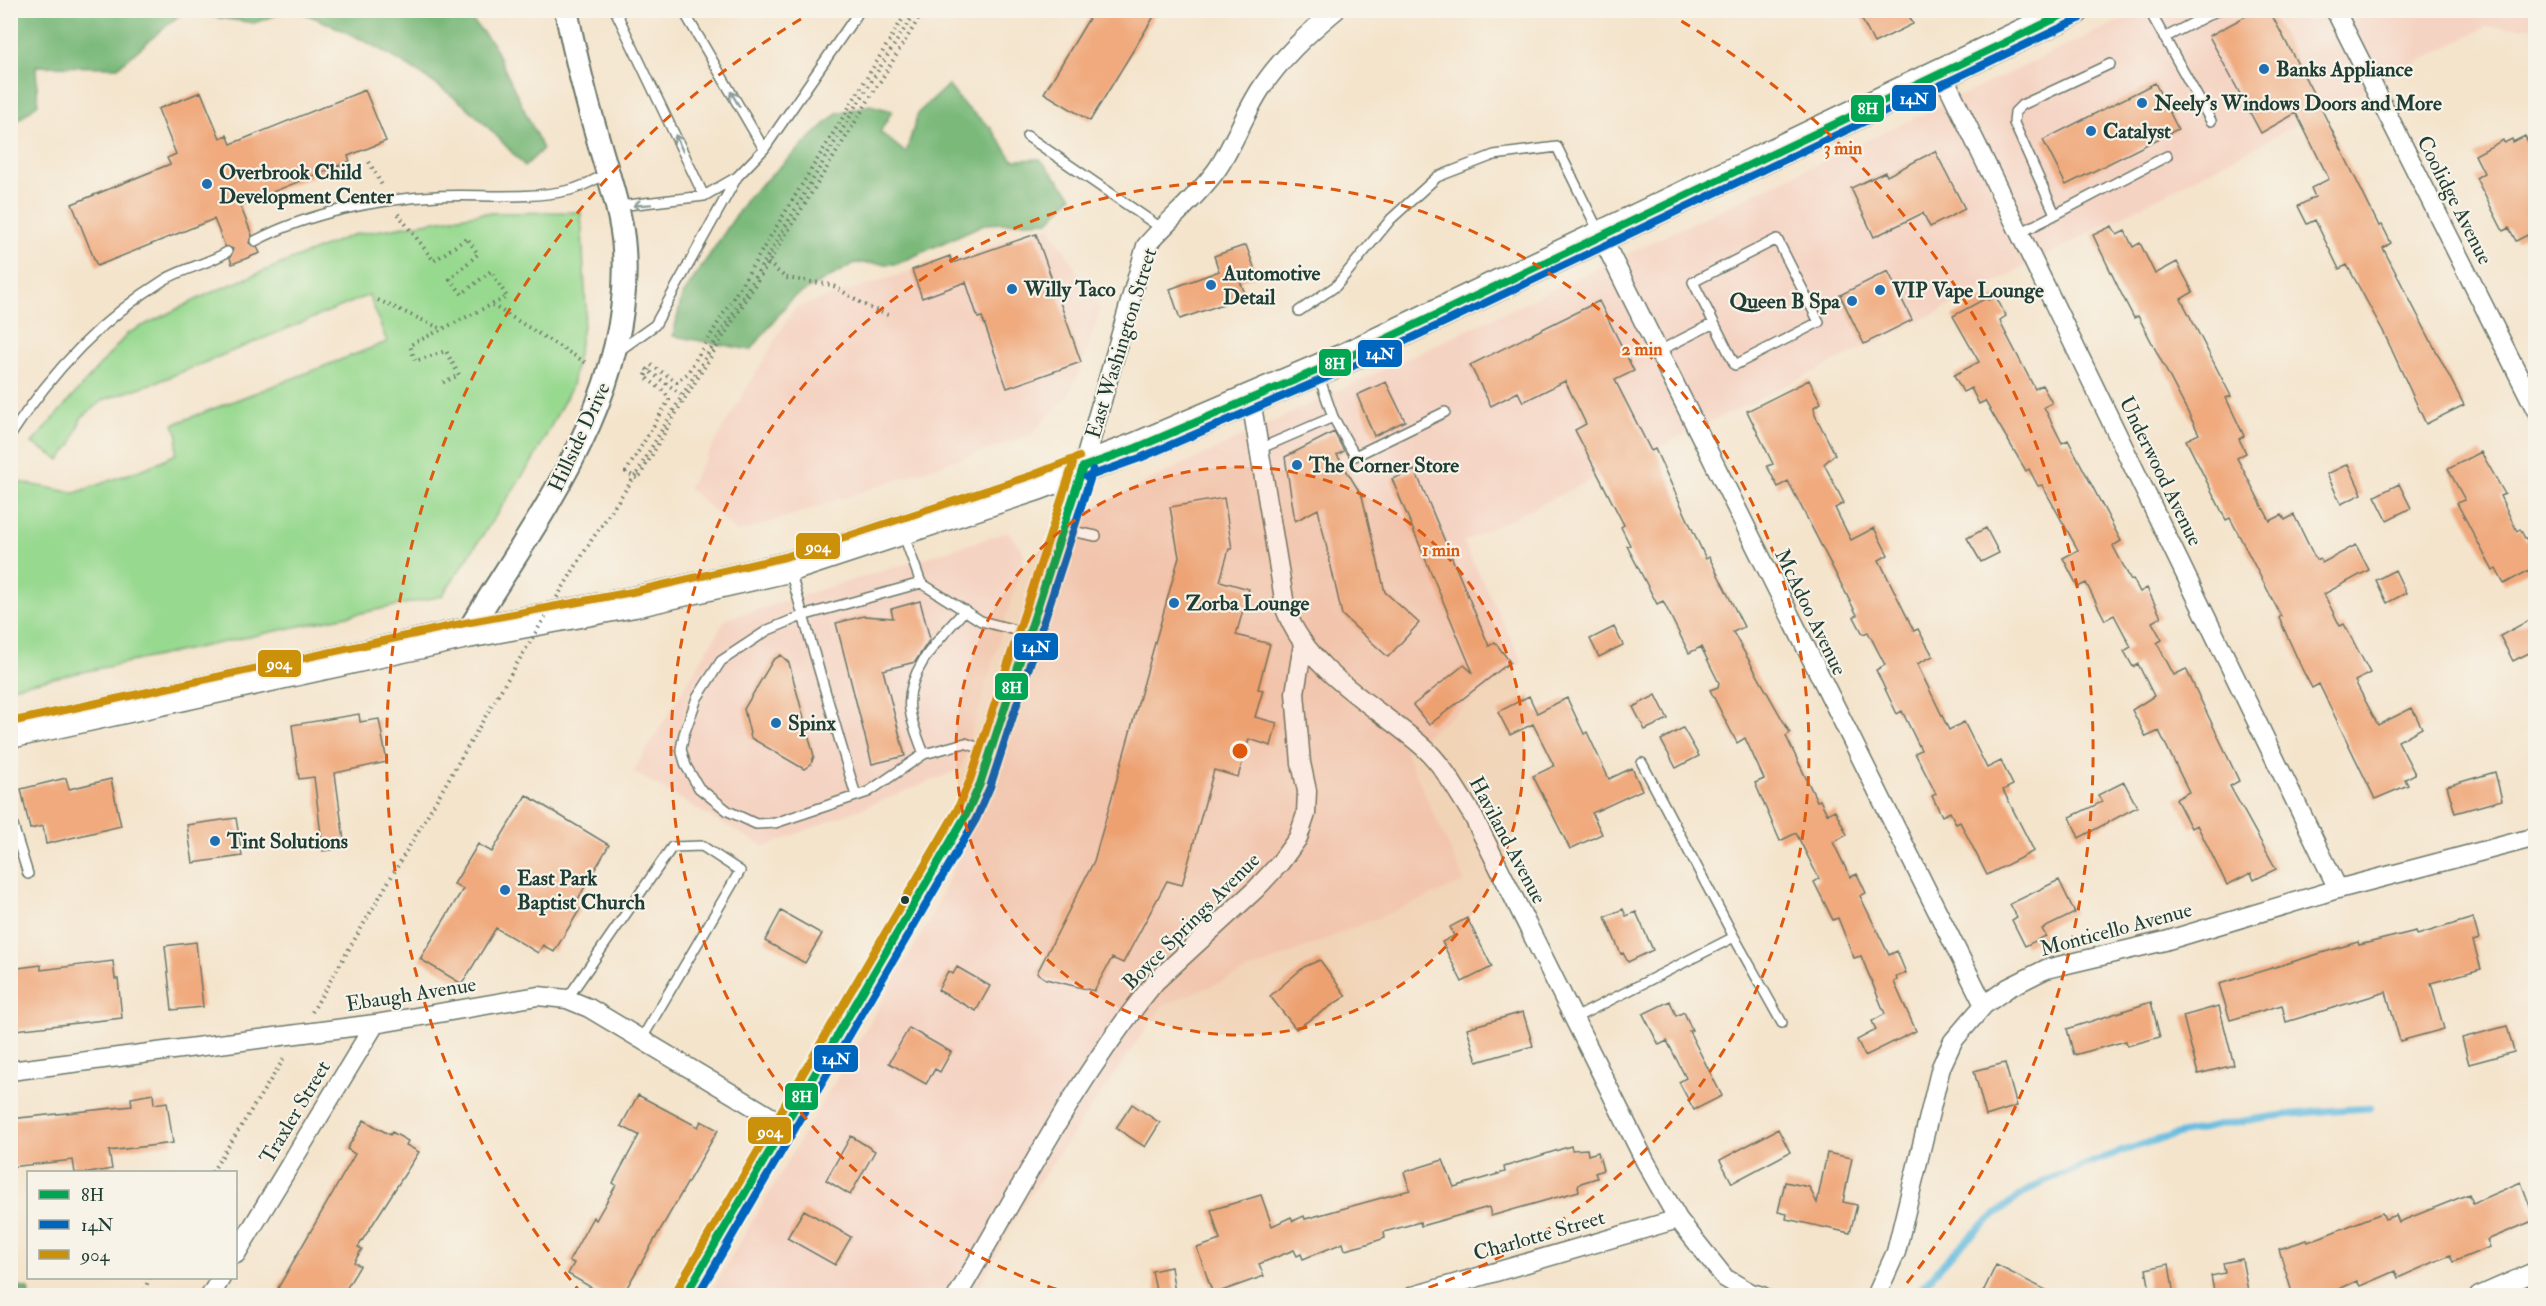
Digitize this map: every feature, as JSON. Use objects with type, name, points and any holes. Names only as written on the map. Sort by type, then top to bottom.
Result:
[{"type":"main road","points":[[10,733],[467,633],[634,602],[788,567],[1083,467],[1317,371],[2074,10]]},
{"type":"street","name":"Hillside Drive","points":[[467,633],[551,497],[593,418],[616,352],[624,296],[624,247],[608,173],[581,79],[566,10]]},
{"type":"street","name":"East Washington Street","points":[[685,1296],[966,815],[980,784],[1031,634],[1083,467],[1146,246],[1198,192],[1219,166],[1238,128],[1278,64],[1336,10]]},
{"type":"street","name":"Coolidge Avenue","points":[[2335,10],[2535,410]]},
{"type":"street","name":"Underwood Avenue","points":[[1942,73],[2338,888]]},
{"type":"street","name":"McAdoo Avenue","points":[[1601,236],[1984,1005]]},
{"type":"street","name":"Haviland Avenue","points":[[1251,400],[1286,611],[1303,644],[1330,672],[1424,747],[1449,779],[1473,816],[1645,1161],[1678,1219],[1725,1278],[1750,1293],[1762,1296]]},
{"type":"street","name":"Boyce Springs Avenue","points":[[957,1296],[1075,1095],[1142,999],[1155,982],[1256,889],[1280,863],[1298,838],[1306,814],[1307,791],[1301,764],[1295,693],[1303,644]]},
{"type":"street","name":"Monticello Avenue","points":[[1876,1296],[1896,1252],[1926,1137],[1941,1067],[1953,1041],[1984,1005],[2008,988],[2046,969],[2166,941],[2338,888],[2535,837]]},
{"type":"street","name":"Ebaugh Avenue","points":[[10,1071],[375,1024],[538,996],[567,999],[786,1126]]},
{"type":"street","name":"Traxler Street","points":[[237,1252],[375,1024]]},
{"type":"street","name":"Charlotte Street","points":[[1413,1296],[1678,1219]]},
{"type":"street","points":[[2479,1296],[2501,1291],[2535,1271]]},
{"type":"street","points":[[210,1296],[220,1279]]},
{"type":"lane","points":[[615,10],[704,196]]},
{"type":"lane","points":[[683,10],[764,149]]},
{"type":"lane","points":[[616,352],[655,325],[737,177],[764,149],[860,10]]},
{"type":"lane","points":[[2149,10],[2211,121]]},
{"type":"lane","points":[[2164,38],[2218,10]]},
{"type":"lane","points":[[2055,214],[2014,123],[2015,112],[2022,105],[2110,64]]},
{"type":"lane","points":[[1027,136],[1161,228]]},
{"type":"lane","points":[[1299,311],[1336,286],[1391,219],[1437,177],[1494,155],[1557,147],[1601,236]]},
{"type":"lane","points":[[2020,233],[2167,156]]},
{"type":"lane","points":[[255,241],[272,232],[333,210],[434,196],[530,195],[570,190],[608,173]]},
{"type":"lane","points":[[615,206],[704,196],[737,177]]},
{"type":"lane","points":[[1777,239],[1819,322],[1735,365],[1714,323],[1693,282],[1777,239]]},
{"type":"lane","points":[[10,436],[57,374],[86,341],[117,313],[166,279],[227,252]]},
{"type":"lane","points":[[1657,352],[1714,323]]},
{"type":"lane","points":[[1317,371],[1334,417],[1354,456],[1445,412]]},
{"type":"lane","points":[[1258,449],[1334,417]]},
{"type":"lane","points":[[902,530],[921,583],[981,621],[1031,634]]},
{"type":"lane","points":[[1062,530],[1096,536]]},
{"type":"lane","points":[[788,567],[856,796]]},
{"type":"lane","points":[[921,583],[802,616],[768,630],[721,661],[697,698],[684,734],[681,749],[686,766],[699,788],[728,811],[756,824],[775,823],[868,792],[924,754],[965,743],[991,752]]},
{"type":"lane","points":[[924,754],[910,713],[909,698],[914,676],[964,610]]},
{"type":"lane","points":[[1642,763],[1782,1023]]},
{"type":"lane","points":[[10,816],[28,874]]},
{"type":"lane","points":[[567,999],[672,847],[702,846],[740,871],[641,1040]]},
{"type":"lane","points":[[1575,1018],[1734,937]]},
{"type":"path","points":[[908,10],[687,374],[677,382],[651,365],[647,370],[645,377],[665,392],[669,400],[626,472],[636,475],[638,479],[673,418],[924,10]]},
{"type":"path","points":[[310,1016],[591,541],[636,475],[681,394],[765,261],[880,67],[917,10]]},
{"type":"path","points":[[369,162],[389,203],[434,261],[467,238],[478,254],[450,279],[462,294],[491,271],[507,297],[410,345],[416,361],[446,351],[459,375],[442,383]]},
{"type":"path","points":[[765,261],[786,278],[832,285],[868,308],[888,315]]},
{"type":"path","points":[[378,300],[442,329]]},
{"type":"path","points":[[492,305],[588,364]]},
{"type":"path","points":[[647,370],[681,394]]},
{"type":"path","points":[[213,1171],[285,1056]]},
{"type":"path","points":[[143,1296],[149,1279]]},
{"type":"shaded area","points":[[2140,11],[2535,11],[2535,27],[2485,27],[1944,309],[1463,542],[1523,662],[1405,751],[1465,882],[1162,1006],[1016,1215],[976,1295],[708,1296],[928,923],[1004,756],[1087,510]]},
{"type":"shaded area","points":[[1050,227],[1100,309],[1084,361],[1069,394],[1031,435],[738,533],[688,488],[794,308]]},
{"type":"shaded area","points":[[1008,532],[1025,554],[961,769],[764,847],[633,772],[726,619]]},
{"type":"green space","points":[[11,10],[287,11],[254,23],[183,12],[118,67],[36,66],[38,104],[11,126]]},
{"type":"green space","points":[[298,11],[464,11],[492,43],[543,149],[525,166],[476,116],[440,87],[361,39]]},
{"type":"green space","points":[[948,85],[964,105],[990,127],[1013,160],[1040,159],[1072,196],[1049,221],[984,224],[897,264],[855,263],[792,298],[751,350],[673,336],[682,296],[749,196],[837,113],[870,105],[892,111],[880,132],[906,153],[918,113]]},
{"type":"green space","points":[[581,212],[586,310],[572,386],[533,460],[442,596],[11,687],[11,610],[18,482],[75,493],[148,467],[176,454],[178,436],[174,424],[387,342],[369,295],[162,380],[103,400],[81,418],[72,444],[60,460],[32,443],[128,333],[208,294],[352,235],[483,213]]},
{"type":"green space","points":[[10,310],[16,394],[11,405],[10,405]]},
{"type":"green space","points":[[11,1285],[28,1289],[29,1295],[11,1295]]},
{"type":"building","points":[[1094,10],[1158,10],[1090,121],[1044,93]]},
{"type":"building","points":[[1857,10],[1906,10],[1913,24],[1874,43]]},
{"type":"building","points":[[2257,10],[2269,10],[2318,102],[2379,226],[2382,225],[2391,243],[2383,248],[2464,405],[2426,424],[2383,331],[2347,265],[2339,269],[2315,220],[2307,224],[2298,206],[2315,197],[2311,188],[2329,179],[2296,113],[2261,133],[2209,36]]},
{"type":"building","points":[[2155,83],[2178,129],[2066,185],[2043,140]]},
{"type":"building","name":"Overbrook Child Development Center","points":[[365,90],[386,141],[348,156],[350,161],[240,205],[252,235],[249,243],[257,247],[260,253],[232,264],[230,258],[233,249],[225,246],[214,219],[97,266],[72,204],[170,164],[167,158],[176,154],[158,109],[201,92],[220,138],[227,135],[231,144]]},
{"type":"building","points":[[2525,136],[2528,142],[2535,138],[2535,231],[2516,241],[2509,228],[2503,231],[2476,178],[2484,173],[2475,155],[2503,140],[2504,143],[2512,139],[2513,142]]},
{"type":"building","points":[[1935,151],[1965,209],[1930,227],[1923,213],[1874,237],[1851,188],[1885,172],[1887,176]]},
{"type":"building","points":[[2112,226],[2117,235],[2125,231],[2133,247],[2140,243],[2155,274],[2177,262],[2193,292],[2181,299],[2231,396],[2226,398],[2244,436],[2239,439],[2246,453],[2237,458],[2270,521],[2282,515],[2285,520],[2294,515],[2316,560],[2320,558],[2322,563],[2356,545],[2369,570],[2324,594],[2340,626],[2344,624],[2370,673],[2355,681],[2378,725],[2412,708],[2422,728],[2398,741],[2415,774],[2405,779],[2408,785],[2375,799],[2319,684],[2312,688],[2279,618],[2281,616],[2230,518],[2226,520],[2186,440],[2199,434],[2138,316],[2134,318],[2093,235]]},
{"type":"building","name":"Willy Taco","points":[[1036,234],[1081,362],[1007,388],[982,317],[978,318],[966,282],[922,298],[912,270],[950,256],[952,263]]},
{"type":"building","name":"Automotive Detail","points":[[1246,245],[1257,275],[1240,281],[1246,296],[1180,319],[1170,289],[1219,271],[1214,256]]},
{"type":"building","points":[[1888,271],[1912,320],[1864,344],[1840,295]]},
{"type":"building","points":[[1988,297],[1989,300],[1996,297],[2006,316],[2000,320],[2001,324],[2035,389],[2042,385],[2052,403],[2044,407],[2062,443],[2068,440],[2121,541],[2113,546],[2131,580],[2133,579],[2140,592],[2147,588],[2161,617],[2152,622],[2162,640],[2157,643],[2174,675],[2186,669],[2239,781],[2230,786],[2276,869],[2254,880],[2251,873],[2227,885],[2197,825],[2191,828],[2176,799],[2189,792],[2159,731],[2146,737],[2132,710],[2154,696],[2138,664],[2133,667],[2124,651],[2131,647],[2114,615],[2105,620],[2086,583],[2078,587],[2063,558],[2078,550],[2042,485],[2038,486],[2029,469],[2026,471],[1985,401],[1979,404],[1971,388],[1963,392],[1954,375],[1979,362],[1953,316]]},
{"type":"building","points":[[1599,301],[1634,371],[1615,380],[1651,451],[1655,449],[1706,559],[1709,557],[1744,627],[1733,632],[1790,733],[1786,736],[1817,801],[1820,800],[1827,814],[1835,810],[1847,835],[1833,842],[1850,877],[1857,874],[1866,893],[1860,896],[1889,955],[1897,951],[1906,973],[1896,977],[1897,980],[1894,982],[1916,1031],[1865,1056],[1857,1040],[1876,1030],[1872,1021],[1885,1014],[1861,956],[1854,958],[1838,918],[1833,920],[1814,882],[1819,879],[1796,833],[1780,841],[1755,783],[1764,779],[1745,738],[1737,743],[1710,690],[1718,687],[1719,683],[1701,647],[1689,653],[1663,601],[1657,604],[1627,546],[1630,545],[1621,527],[1624,525],[1575,430],[1586,424],[1565,381],[1523,402],[1518,392],[1491,406],[1470,365]]},
{"type":"building","points":[[1809,380],[1821,403],[1814,407],[1815,415],[1835,454],[1824,464],[1844,503],[1835,508],[1851,540],[1874,528],[1888,555],[1879,560],[1914,631],[1918,629],[1933,656],[1917,664],[1949,730],[1964,722],[1987,768],[2001,761],[2013,785],[2003,790],[2034,851],[1987,875],[1960,822],[1956,824],[1950,812],[1942,816],[1932,796],[1936,794],[1915,753],[1921,750],[1902,711],[1897,714],[1876,670],[1885,665],[1868,632],[1863,634],[1854,617],[1857,615],[1788,481],[1778,487],[1767,466],[1773,464],[1747,411]]},
{"type":"building","points":[[1386,382],[1405,421],[1374,436],[1357,395]]},
{"type":"building","points":[[1334,432],[1344,451],[1337,455],[1362,496],[1385,592],[1419,623],[1388,657],[1342,615],[1318,509],[1295,521],[1285,457]]},
{"type":"building","points":[[2481,452],[2505,494],[2500,496],[2517,531],[2520,529],[2526,540],[2535,536],[2535,567],[2504,584],[2496,569],[2493,571],[2457,503],[2465,500],[2448,469]]},
{"type":"building","points":[[2348,464],[2362,494],[2341,504],[2327,474]]},
{"type":"building","points":[[1415,470],[1489,646],[1495,642],[1510,662],[1429,725],[1413,705],[1464,665],[1473,673],[1392,479]]},
{"type":"building","points":[[2399,484],[2411,508],[2387,520],[2375,496]]},
{"type":"building","points":[[1224,498],[1232,549],[1229,549],[1220,581],[1249,589],[1236,635],[1270,644],[1258,689],[1263,690],[1255,717],[1277,723],[1271,746],[1249,739],[1238,777],[1214,770],[1182,885],[1167,881],[1123,963],[1112,958],[1094,991],[1046,979],[1037,973],[1094,861],[1179,557],[1170,507]]},
{"type":"building","points":[[1986,528],[1999,553],[1981,562],[1967,538]]},
{"type":"building","points":[[2395,570],[2406,593],[2387,603],[2376,580]]},
{"type":"building","name":"Spinx","points":[[920,601],[930,639],[915,662],[883,670],[905,756],[872,764],[836,623],[864,616],[893,618],[891,609]]},
{"type":"building","points":[[2535,617],[2535,650],[2513,661],[2500,636]]},
{"type":"building","points":[[1614,627],[1623,645],[1599,657],[1590,639]]},
{"type":"building","name":"Spinx","points":[[781,655],[789,663],[814,756],[811,764],[804,769],[751,738],[744,709],[773,660]]},
{"type":"building","points":[[1656,695],[1668,719],[1645,730],[1633,707]]},
{"type":"building","points":[[1529,696],[1537,713],[1567,698],[1584,734],[1587,732],[1609,779],[1632,768],[1642,790],[1592,813],[1602,834],[1570,849],[1533,776],[1554,766],[1533,724],[1510,735],[1498,712]]},
{"type":"building","points":[[359,714],[360,722],[379,719],[387,762],[335,773],[345,848],[323,851],[314,777],[299,779],[292,725]]},
{"type":"building","points":[[1683,728],[1699,756],[1676,768],[1661,740]]},
{"type":"building","points":[[2495,772],[2502,800],[2455,813],[2447,786]]},
{"type":"building","points":[[66,778],[69,789],[111,779],[121,826],[46,844],[43,826],[30,829],[21,789]]},
{"type":"building","points":[[2124,782],[2137,807],[2079,838],[2070,817],[2102,802],[2098,795]]},
{"type":"building","name":"East Park Baptist Church","points":[[526,795],[609,845],[574,906],[580,909],[554,952],[543,945],[538,953],[496,928],[462,984],[420,959],[463,889],[454,884],[478,844],[492,852]]},
{"type":"building","name":"Tint Solutions","points":[[236,818],[242,856],[193,863],[187,825]]},
{"type":"building","points":[[2059,880],[2075,913],[2042,929],[2046,936],[2025,946],[2012,920],[2017,917],[2010,904]]},
{"type":"building","points":[[1623,909],[1626,916],[1636,912],[1653,950],[1628,962],[1623,953],[1621,954],[1605,917]]},
{"type":"building","points":[[781,911],[822,934],[805,963],[765,941]]},
{"type":"building","points":[[1467,918],[1492,967],[1462,982],[1442,942],[1454,936],[1450,927]]},
{"type":"building","points":[[2473,918],[2479,939],[2473,941],[2481,969],[2431,983],[2444,1029],[2400,1041],[2386,992],[2286,1022],[2282,1005],[2230,1020],[2219,984],[2358,942],[2359,945],[2416,931],[2417,935]]},
{"type":"building","points":[[196,942],[203,1007],[172,1010],[165,946]]},
{"type":"building","points":[[1320,960],[1346,996],[1296,1029],[1270,996],[1304,967]]},
{"type":"building","points":[[113,961],[115,979],[118,979],[122,1018],[15,1030],[14,1024],[10,1024],[10,969],[41,965],[41,970]]},
{"type":"building","points":[[957,967],[990,986],[976,1011],[938,990],[948,971],[953,974]]},
{"type":"building","points":[[1670,1001],[1676,1016],[1684,1012],[1692,1030],[1689,1031],[1722,1096],[1694,1110],[1679,1082],[1686,1078],[1667,1041],[1659,1045],[1643,1014]]},
{"type":"building","points":[[2151,1002],[2160,1037],[2127,1046],[2126,1041],[2074,1055],[2067,1029]]},
{"type":"building","points":[[2219,1006],[2234,1065],[2198,1074],[2183,1016]]},
{"type":"building","points":[[1523,1012],[1533,1046],[1477,1062],[1467,1028]]},
{"type":"building","points":[[2507,1026],[2514,1052],[2469,1064],[2462,1038]]},
{"type":"building","points":[[909,1028],[951,1052],[940,1072],[935,1069],[926,1084],[889,1063]]},
{"type":"building","points":[[2005,1063],[2017,1106],[1986,1116],[1974,1071]]},
{"type":"building","points":[[153,1094],[154,1104],[167,1102],[173,1143],[109,1151],[112,1169],[100,1171],[75,1171],[73,1160],[10,1167],[10,1119],[132,1106],[131,1098]]},
{"type":"building","points":[[638,1095],[698,1127],[701,1121],[718,1130],[622,1296],[606,1296],[568,1274],[574,1263],[569,1261],[593,1217],[596,1220],[616,1185],[613,1183],[639,1135],[621,1126]]},
{"type":"building","points":[[1132,1104],[1160,1123],[1145,1147],[1116,1128]]},
{"type":"building","points":[[364,1120],[390,1135],[392,1132],[408,1141],[406,1145],[419,1152],[358,1247],[362,1249],[354,1262],[360,1266],[342,1296],[292,1296],[278,1288],[355,1154],[347,1149]]},
{"type":"building","points":[[1778,1129],[1790,1152],[1732,1183],[1720,1160]]},
{"type":"building","points":[[851,1136],[875,1151],[850,1195],[826,1180]]},
{"type":"building","points":[[1571,1146],[1572,1150],[1587,1149],[1588,1155],[1598,1152],[1603,1170],[1595,1173],[1597,1178],[1581,1183],[1578,1186],[1579,1191],[1491,1216],[1489,1207],[1421,1226],[1420,1222],[1384,1232],[1385,1238],[1364,1245],[1345,1250],[1343,1243],[1303,1259],[1301,1254],[1297,1256],[1294,1250],[1259,1264],[1264,1276],[1213,1294],[1197,1248],[1220,1240],[1211,1210],[1261,1195],[1272,1226],[1291,1217],[1293,1221],[1304,1216],[1305,1219],[1410,1190],[1404,1172],[1443,1160],[1454,1187],[1505,1172],[1504,1167]]},
{"type":"building","points":[[1827,1153],[1852,1158],[1843,1202],[1857,1205],[1850,1233],[1786,1219],[1787,1214],[1778,1212],[1785,1182],[1809,1187],[1817,1203]]},
{"type":"building","points":[[2521,1182],[2535,1220],[2487,1240],[2490,1247],[2453,1262],[2450,1255],[2398,1278],[2395,1271],[2360,1286],[2357,1281],[2323,1296],[2293,1296],[2279,1249],[2307,1240],[2308,1242],[2382,1213],[2385,1219],[2396,1215],[2399,1222],[2469,1194],[2473,1203]]},
{"type":"building","points":[[804,1210],[851,1237],[835,1265],[787,1238]]},
{"type":"building","points":[[2242,1259],[2249,1296],[2215,1296],[2211,1276],[2225,1273],[2223,1263]]},
{"type":"building","points":[[2169,1264],[2174,1296],[2151,1296],[2146,1269]]},
{"type":"building","points":[[1996,1265],[2058,1296],[1981,1296]]},
{"type":"building","points":[[1171,1267],[1175,1293],[1157,1296],[1152,1271]]},
{"type":"waterway","points":[[1918,1292],[1957,1249],[1985,1223],[2032,1188],[2054,1177],[2149,1142],[2221,1125],[2295,1114],[2370,1108]]},
{"type":"transit line","name":"8H","points":[[1083,467],[1136,448],[1346,358],[2073,10]]},
{"type":"transit line","name":"14N","points":[[1087,477],[1140,458],[1351,367],[2079,19]]},
{"type":"transit line","name":"904","points":[[10,722],[465,623],[632,592],[785,557],[1033,475],[1079,457]]},
{"type":"transit line","name":"904","points":[[676,1291],[957,810],[970,780],[1073,464]]},
{"type":"transit line","name":"8H","points":[[685,1296],[966,815],[980,784],[1083,467]]},
{"type":"transit line","name":"14N","points":[[697,1296],[976,819],[990,787],[1093,470]]},
{"type":"place","name":"Banks Appliance","points":[[2264,69]]},
{"type":"place","name":"Neely's Windows Doors and More","points":[[2142,103]]},
{"type":"place","name":"Catalyst","points":[[2091,131]]},
{"type":"place","name":"Overbrook Child Development Center","points":[[207,184]]},
{"type":"place","name":"Automotive Detail","points":[[1211,285]]},
{"type":"place","name":"Willy Taco","points":[[1012,289]]},
{"type":"place","name":"VIP Vape Lounge","points":[[1880,290]]},
{"type":"place","name":"Queen B Spa","points":[[1852,301]]},
{"type":"place","name":"The Corner Store","points":[[1297,465]]},
{"type":"place","name":"Zorba Lounge","points":[[1174,603]]},
{"type":"place","name":"Spinx","points":[[776,723]]},
{"type":"place","name":"Tint Solutions","points":[[215,841]]},
{"type":"place","name":"East Park Baptist Church","points":[[505,890]]}]
